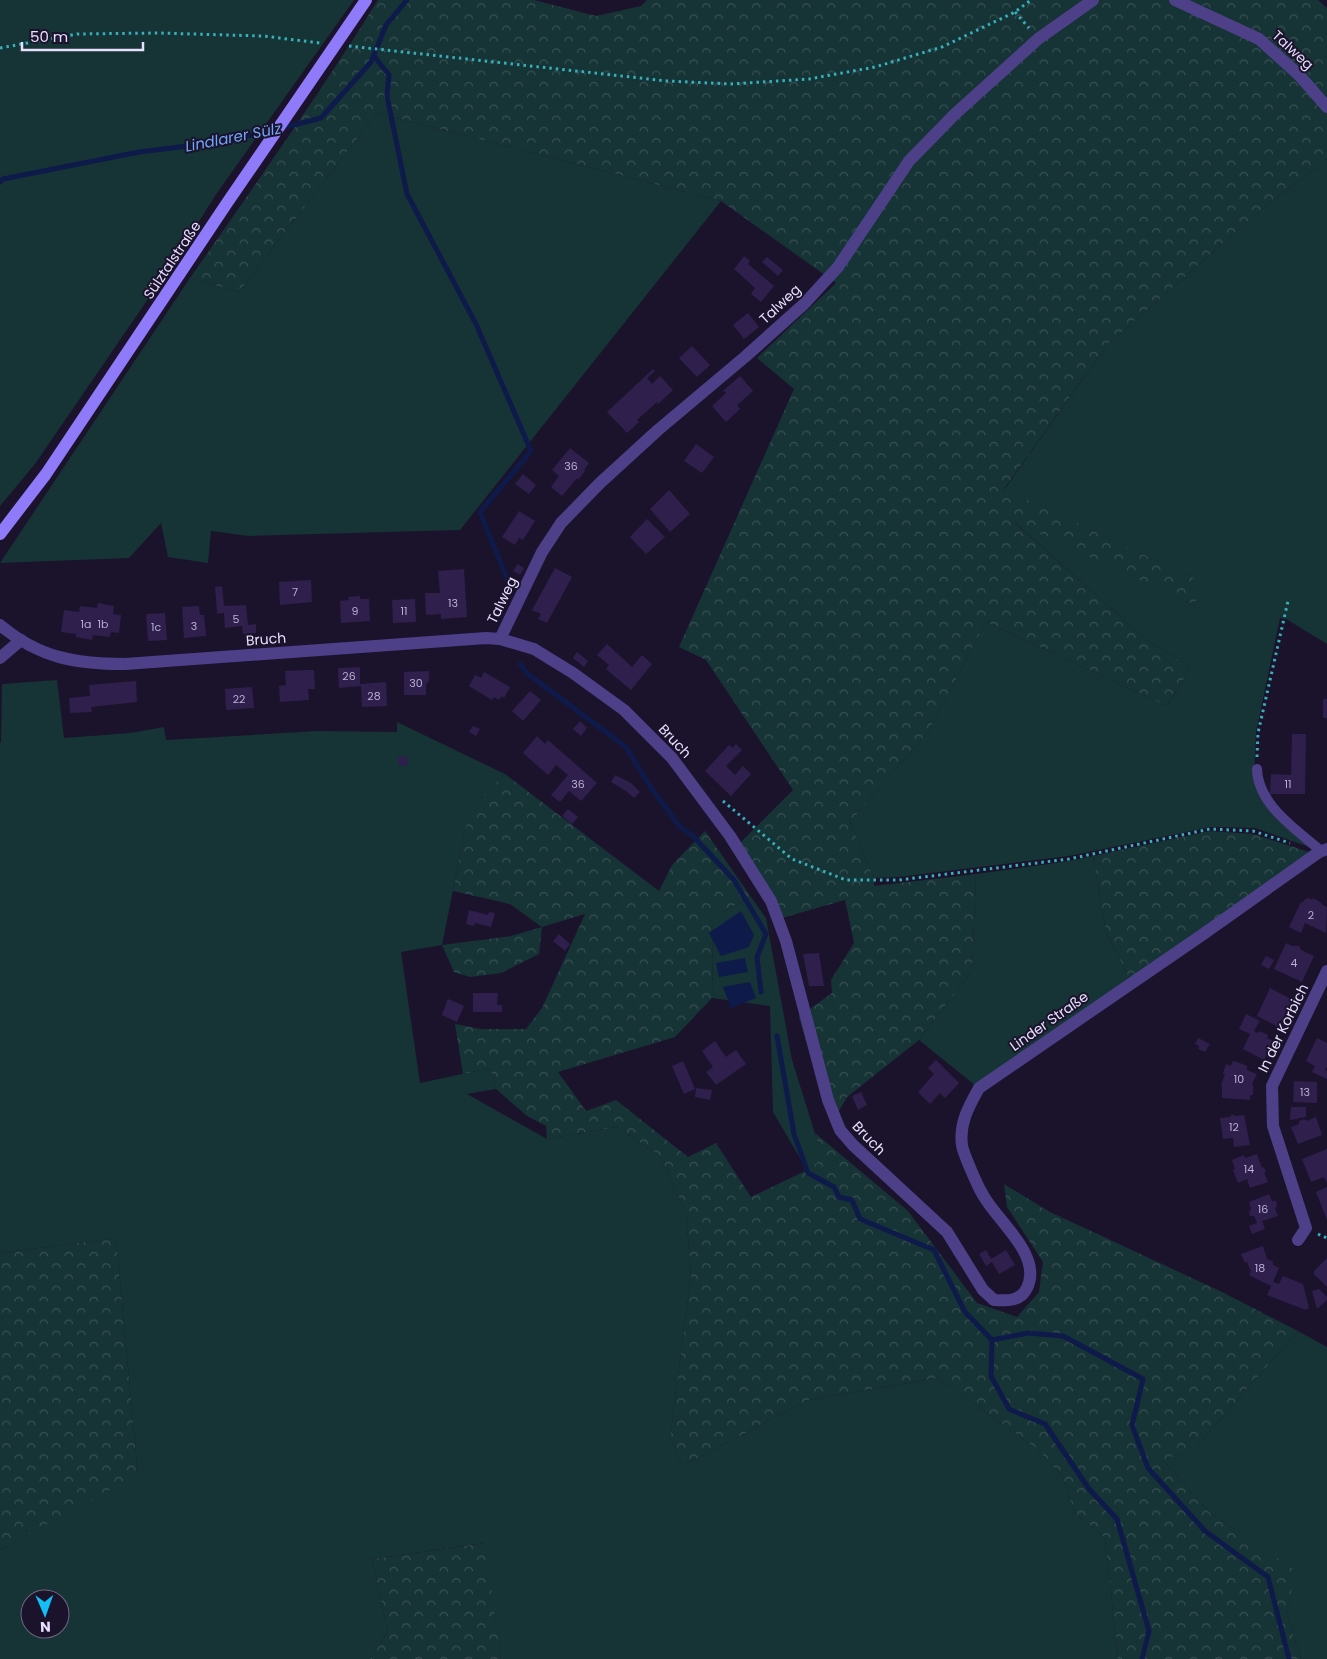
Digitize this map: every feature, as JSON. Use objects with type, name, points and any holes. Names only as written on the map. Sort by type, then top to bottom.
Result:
[{"type":"main road","name":"Sülztalstraße","points":[[0,534],[46,474],[366,0]]},
{"type":"street","name":"Talweg","points":[[500,639],[542,552],[561,523],[600,483],[658,430],[804,304],[838,267],[909,161],[956,114],[1038,39],[1093,0]]},
{"type":"street","name":"Talweg","points":[[1175,0],[1259,39],[1299,75],[1327,107]]},
{"type":"street","name":"Bruch","points":[[0,625],[44,653],[96,664],[126,664],[486,638],[500,639],[534,649],[573,673],[624,710],[672,758],[730,836],[771,901],[786,941],[828,1100],[840,1130],[853,1145],[947,1232],[984,1290],[994,1300],[1010,1301],[1024,1294]]},
{"type":"street","points":[[0,658],[21,640]]},
{"type":"street","name":"Linder Straße","points":[[1024,1294],[1030,1283],[1030,1266],[1021,1246],[983,1196],[962,1146],[964,1118],[979,1088],[1324,850]]},
{"type":"street","name":"In der Korbich","points":[[1298,1240],[1306,1228],[1272,1126],[1272,1086],[1327,971]]},
{"type":"lane","points":[[1257,769],[1257,779],[1273,808],[1324,850]]},
{"type":"path","points":[[342,46],[667,81],[731,84],[809,79],[875,67],[942,47],[1015,12],[1032,0]]},
{"type":"path","points":[[1015,12],[1038,39]]},
{"type":"path","points":[[0,48],[77,34],[158,33],[263,36],[322,43]]},
{"type":"path","points":[[1257,769],[1258,733],[1288,601]]},
{"type":"path","points":[[717,796],[792,859],[846,880],[899,880],[1069,858],[1210,829],[1253,831],[1291,843]]},
{"type":"green space","points":[[0,0],[354,0],[217,193],[170,267],[35,464],[0,506]]},
{"type":"green space","points":[[378,0],[534,0],[596,16],[641,6],[647,0],[1318,0],[1327,8],[1327,159],[1261,210],[1107,345],[1004,489],[1196,579],[1196,606],[1014,522],[1149,642],[1191,667],[1167,706],[986,622],[928,732],[850,822],[874,878],[874,886],[976,874],[972,971],[919,1040],[847,1097],[833,1121],[817,1079],[799,1017],[832,993],[831,980],[854,943],[845,900],[775,920],[735,848],[793,790],[706,660],[679,647],[794,389],[757,358],[836,283],[721,201],[377,113],[239,292],[190,278],[262,175]]},
{"type":"green space","points":[[377,113],[721,201],[460,530],[249,536],[211,531],[208,563],[168,557],[161,523],[129,558],[0,563],[190,278],[239,292]]},
{"type":"green space","points":[[1327,159],[1327,644],[1286,619],[1280,618],[1256,732],[1254,778],[1312,848],[1255,828],[1211,827],[1069,856],[899,877],[874,878],[850,822],[928,732],[986,622],[1167,706],[1191,667],[1149,642],[1012,520],[1196,606],[1196,579],[1004,490],[1107,345],[1261,210]]},
{"type":"green space","points":[[57,680],[64,738],[130,733],[164,727],[166,740],[317,731],[397,732],[397,722],[505,774],[469,811],[442,945],[401,952],[420,1083],[490,1068],[496,1089],[467,1094],[547,1139],[617,1127],[660,1156],[686,1213],[691,1276],[670,1438],[683,1466],[808,1400],[938,1378],[1037,1449],[1062,1476],[1075,1513],[1105,1538],[1118,1659],[501,1659],[484,1543],[372,1559],[388,1632],[370,1659],[0,1659],[0,1550],[138,1474],[116,1238],[0,1253],[2,684]]},
{"type":"green space","points":[[505,774],[659,891],[672,865],[705,831],[751,897],[713,917],[712,998],[675,1037],[558,1072],[586,1111],[616,1100],[688,1157],[716,1143],[751,1197],[807,1170],[822,1159],[815,1133],[908,1211],[977,1303],[1017,1317],[1039,1292],[1043,1262],[1007,1207],[1004,1184],[1048,1211],[1222,1292],[1298,1331],[1195,1448],[1163,1460],[1209,1512],[1295,1570],[1287,1615],[1301,1659],[1118,1659],[1105,1538],[1075,1513],[1062,1476],[1037,1449],[938,1378],[808,1400],[683,1466],[670,1438],[691,1276],[686,1213],[660,1156],[617,1127],[547,1139],[546,1126],[527,1116],[496,1089],[490,1068],[463,1074],[455,1024],[481,1029],[526,1029],[542,1008],[585,914],[542,927],[510,904],[453,891],[469,810]]},
{"type":"green space","points":[[1210,831],[1253,834],[1312,853],[1130,980],[1106,932],[1093,856]]},
{"type":"green space","points":[[1093,856],[1106,932],[1130,980],[976,1086],[919,1040],[972,971],[976,874]]},
{"type":"green space","points":[[751,897],[766,918],[792,1060],[823,1159],[807,1170],[773,1112],[770,1006],[712,998],[713,917]]},
{"type":"green space","points":[[542,927],[539,954],[501,973],[470,977],[454,972],[442,945],[511,936]]},
{"type":"green space","points":[[116,1238],[138,1475],[0,1550],[0,1253]]},
{"type":"green space","points":[[1298,1331],[1327,1347],[1327,1659],[1301,1659],[1287,1615],[1294,1570],[1209,1512],[1163,1460],[1195,1448]]},
{"type":"green space","points":[[485,1543],[501,1659],[370,1659],[388,1632],[372,1559]]},
{"type":"water","points":[[741,911],[754,935],[749,947],[721,956],[709,933]]},
{"type":"water","points":[[745,958],[748,972],[719,977],[716,963]]},
{"type":"water","points":[[750,982],[756,998],[731,1008],[723,987]]},
{"type":"building","points":[[744,256],[750,261],[748,264],[774,286],[761,302],[751,294],[755,288],[734,269]]},
{"type":"building","points":[[767,257],[783,270],[778,276],[762,262]]},
{"type":"building","points":[[748,313],[759,327],[744,339],[733,325]]},
{"type":"building","points":[[692,346],[710,365],[697,377],[679,358]]},
{"type":"building","points":[[653,369],[655,371],[647,378],[652,384],[660,376],[673,390],[637,420],[639,422],[627,433],[607,412]]},
{"type":"building","points":[[740,376],[753,391],[737,405],[740,409],[726,422],[712,406],[726,393],[723,391]]},
{"type":"building","points":[[696,444],[714,457],[702,473],[684,461]]},
{"type":"building","points":[[570,448],[589,463],[578,480],[577,478],[562,496],[551,487],[559,476],[552,470]]},
{"type":"building","points":[[523,474],[536,485],[529,494],[515,484]]},
{"type":"building","points":[[669,490],[690,514],[670,532],[650,509]]},
{"type":"building","points":[[519,511],[535,521],[523,540],[519,538],[515,545],[502,537]]},
{"type":"building","points":[[647,519],[665,537],[646,554],[630,537]]},
{"type":"building","points":[[518,564],[524,568],[520,575],[513,571]]},
{"type":"building","points":[[555,568],[572,577],[547,623],[538,619],[541,614],[532,610]]},
{"type":"building","points":[[464,569],[467,617],[441,619],[441,614],[426,615],[425,593],[440,593],[438,571]]},
{"type":"building","points":[[311,580],[312,602],[280,605],[279,582]]},
{"type":"building","points":[[222,586],[224,606],[246,605],[248,625],[256,624],[256,633],[243,634],[242,626],[225,628],[224,613],[217,614],[215,587]]},
{"type":"building","points":[[360,596],[360,599],[369,599],[370,621],[341,623],[340,601],[349,600],[348,597]]},
{"type":"building","points":[[415,599],[416,622],[393,623],[392,600]]},
{"type":"building","points":[[98,603],[114,606],[113,614],[121,615],[119,633],[111,632],[110,637],[93,635],[92,640],[76,637],[76,634],[61,632],[64,610],[79,612],[80,606],[97,608]]},
{"type":"building","points":[[199,606],[200,615],[204,615],[206,636],[184,638],[182,607]]},
{"type":"building","points":[[165,613],[167,640],[148,641],[146,614]]},
{"type":"building","points":[[607,644],[632,667],[642,655],[652,664],[631,690],[606,669],[609,665],[597,655]]},
{"type":"building","points":[[577,652],[588,661],[584,667],[573,658]]},
{"type":"building","points":[[360,667],[360,684],[386,682],[387,706],[362,707],[361,686],[339,688],[338,668]]},
{"type":"building","points":[[314,670],[315,689],[308,689],[309,700],[280,702],[279,686],[286,685],[285,671]]},
{"type":"building","points":[[429,671],[426,695],[404,695],[404,672]]},
{"type":"building","points":[[484,672],[510,687],[504,698],[502,696],[499,700],[494,697],[492,700],[469,686],[475,675],[481,678]]},
{"type":"building","points":[[136,681],[137,702],[91,707],[92,712],[70,713],[69,698],[90,696],[89,685]]},
{"type":"building","points":[[252,687],[254,708],[226,710],[225,689]]},
{"type":"building","points":[[530,691],[541,700],[523,721],[512,711]]},
{"type":"building","points":[[1323,699],[1327,699],[1327,718],[1323,718]]},
{"type":"building","points":[[580,721],[587,728],[581,736],[573,729]]},
{"type":"building","points":[[473,726],[480,729],[476,736],[469,732]]},
{"type":"building","points":[[1292,734],[1306,734],[1305,794],[1270,794],[1271,774],[1291,775]]},
{"type":"building","points":[[537,736],[545,744],[548,740],[597,783],[581,801],[569,791],[560,802],[551,795],[568,775],[556,765],[548,775],[523,753]]},
{"type":"building","points":[[736,744],[742,750],[726,766],[735,775],[743,766],[751,774],[731,796],[705,771],[729,745],[733,748]]},
{"type":"building","points":[[399,756],[408,757],[407,766],[398,765]]},
{"type":"building","points":[[615,775],[631,783],[640,792],[634,798],[611,782]]},
{"type":"building","points":[[568,809],[578,817],[572,824],[562,816]]},
{"type":"building","points":[[1309,898],[1312,900],[1313,898],[1327,907],[1326,933],[1305,923],[1301,933],[1289,927],[1301,902]]},
{"type":"building","points":[[469,910],[488,915],[489,912],[495,913],[491,927],[475,923],[474,926],[466,924]]},
{"type":"building","points":[[559,934],[570,944],[565,951],[553,941]]},
{"type":"building","points":[[1286,943],[1292,946],[1299,946],[1301,950],[1314,956],[1302,982],[1274,969]]},
{"type":"building","points":[[819,953],[824,986],[809,986],[803,954]]},
{"type":"building","points":[[1266,956],[1274,960],[1269,969],[1261,965]]},
{"type":"building","points":[[1270,988],[1293,1000],[1283,1021],[1280,1020],[1277,1026],[1257,1016]]},
{"type":"building","points":[[473,993],[498,993],[497,1005],[502,1005],[502,1012],[473,1012]]},
{"type":"building","points":[[448,999],[464,1006],[457,1022],[442,1015]]},
{"type":"building","points":[[1246,1014],[1260,1021],[1254,1031],[1268,1035],[1267,1038],[1274,1041],[1264,1060],[1243,1049],[1250,1034],[1239,1029]]},
{"type":"building","points":[[1198,1038],[1210,1044],[1205,1052],[1198,1049],[1199,1046],[1195,1044]]},
{"type":"building","points":[[1317,1038],[1327,1043],[1327,1067],[1325,1070],[1327,1071],[1327,1079],[1312,1072],[1315,1066],[1306,1061]]},
{"type":"building","points":[[715,1041],[726,1057],[736,1050],[746,1064],[716,1085],[706,1072],[713,1067],[702,1051]]},
{"type":"building","points":[[936,1060],[959,1083],[945,1098],[940,1093],[930,1104],[918,1092],[934,1074],[928,1068]]},
{"type":"building","points":[[683,1061],[695,1089],[684,1094],[672,1066]]},
{"type":"building","points":[[1235,1061],[1247,1066],[1247,1070],[1257,1074],[1252,1084],[1253,1095],[1250,1095],[1250,1100],[1222,1098],[1221,1085],[1226,1064],[1231,1066],[1232,1062]]},
{"type":"building","points":[[1294,1081],[1317,1082],[1317,1103],[1293,1102]]},
{"type":"building","points":[[696,1088],[712,1090],[710,1100],[695,1097]]},
{"type":"building","points":[[861,1092],[867,1105],[858,1110],[852,1096]]},
{"type":"building","points":[[1291,1107],[1306,1107],[1306,1117],[1290,1120]]},
{"type":"building","points":[[1232,1114],[1235,1116],[1244,1115],[1250,1145],[1234,1147],[1233,1138],[1223,1139],[1220,1118],[1230,1117]]},
{"type":"building","points":[[1316,1117],[1322,1135],[1298,1144],[1291,1127],[1299,1124],[1299,1121],[1304,1119],[1307,1121]]},
{"type":"building","points":[[1327,1149],[1327,1183],[1324,1177],[1311,1182],[1302,1159]]},
{"type":"building","points":[[1257,1154],[1262,1168],[1264,1167],[1266,1172],[1264,1173],[1268,1182],[1250,1188],[1247,1179],[1238,1183],[1233,1170],[1235,1169],[1232,1160],[1244,1155],[1245,1158]]},
{"type":"building","points":[[1327,1187],[1327,1220],[1316,1192]]},
{"type":"building","points":[[1269,1194],[1272,1201],[1276,1201],[1277,1206],[1275,1209],[1278,1216],[1262,1221],[1265,1229],[1252,1234],[1249,1226],[1257,1223],[1254,1216],[1250,1216],[1249,1202]]},
{"type":"building","points":[[1263,1246],[1267,1259],[1274,1262],[1272,1264],[1279,1268],[1273,1282],[1279,1284],[1283,1276],[1303,1284],[1309,1308],[1306,1310],[1267,1295],[1271,1286],[1249,1275],[1251,1272],[1241,1254]]},
{"type":"building","points":[[986,1250],[991,1259],[1006,1250],[1015,1265],[999,1274],[992,1262],[986,1266],[979,1254]]},
{"type":"building","points":[[1327,1258],[1327,1287],[1314,1274],[1314,1271]]},
{"type":"building","points":[[1319,1289],[1327,1297],[1327,1300],[1317,1309],[1312,1291]]},
{"type":"waterway","name":"Lindlarer Sülz","points":[[282,128],[321,118],[371,62],[386,25],[407,0]]},
{"type":"waterway","points":[[374,56],[389,75],[387,96],[407,194],[476,324],[531,451],[480,512],[511,588]]},
{"type":"waterway","name":"Lindlarer Sülz","points":[[0,182],[3,179],[139,152],[220,142],[274,130]]},
{"type":"waterway","points":[[520,664],[528,674],[626,747],[650,786],[680,827],[692,835],[734,880],[766,934],[757,957],[761,992]]},
{"type":"waterway","points":[[777,1036],[794,1134],[808,1173],[834,1187],[839,1197],[852,1200],[860,1219],[934,1250],[965,1312],[992,1340],[991,1376],[1009,1409],[1045,1424],[1089,1489],[1117,1519],[1149,1631],[1142,1659]]},
{"type":"waterway","points":[[992,1340],[1028,1333],[1063,1336],[1143,1379],[1132,1425],[1148,1468],[1205,1531],[1268,1577],[1289,1659]]}]
